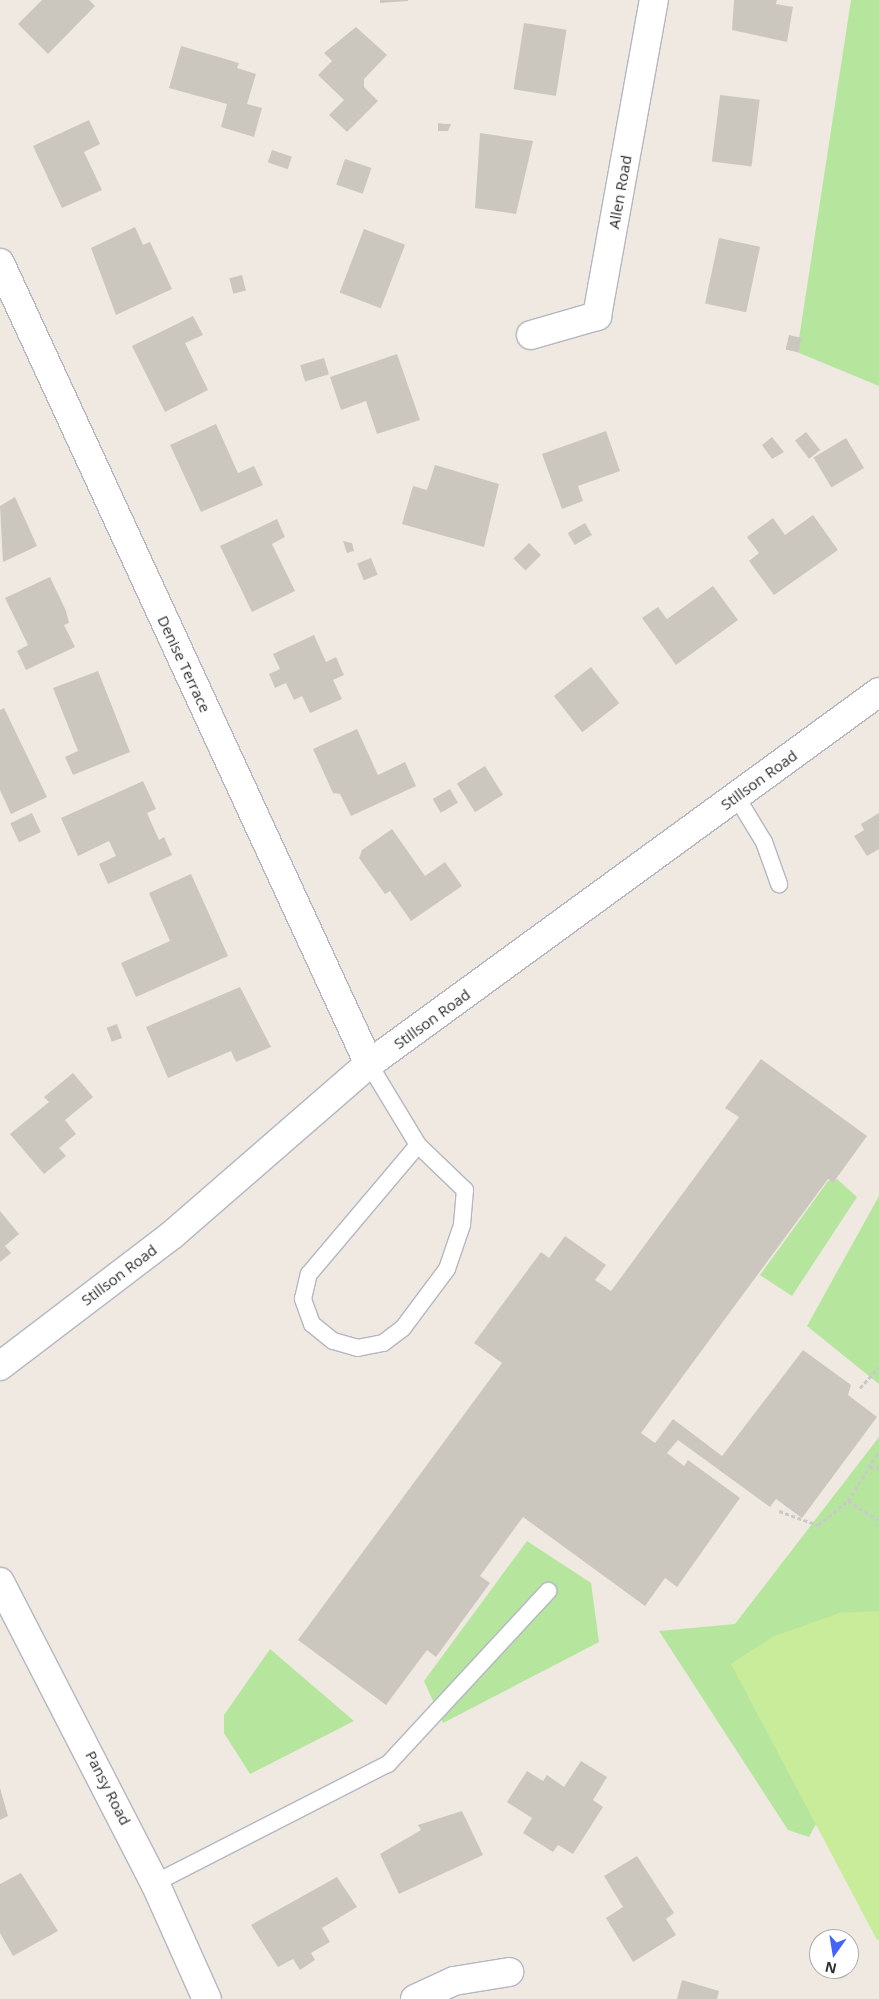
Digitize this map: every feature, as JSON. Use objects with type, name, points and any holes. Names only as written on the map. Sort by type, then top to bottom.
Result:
[{"type":"street","name":"Allen Road","points":[[531,335],[597,316],[654,0]]},
{"type":"street","name":"Denise Terrace","points":[[0,263],[369,1064]]},
{"type":"street","name":"Stillson Road","points":[[0,1366],[172,1235],[369,1064],[879,692]]},
{"type":"street","name":"Pansy Road","points":[[0,1582],[155,1883],[207,1999]]},
{"type":"street","points":[[415,1999],[454,1981],[509,1972]]},
{"type":"lane","points":[[736,796],[764,842],[779,884]]},
{"type":"lane","points":[[369,1064],[418,1145],[464,1190],[462,1225],[447,1269],[403,1328],[383,1343],[358,1348],[333,1342],[312,1324],[303,1299],[309,1274],[418,1145]]},
{"type":"lane","points":[[155,1883],[388,1764],[548,1591]]},
{"type":"path","points":[[860,1388],[879,1367]]},
{"type":"path","points":[[779,1510],[818,1525],[848,1501],[879,1452]]},
{"type":"path","points":[[870,1467],[879,1468]]},
{"type":"path","points":[[848,1501],[879,1520]]},
{"type":"green space","points":[[851,0],[879,0],[879,386],[797,352]]},
{"type":"green space","points":[[837,1179],[857,1197],[792,1296],[760,1275],[828,1181]]},
{"type":"green space","points":[[879,1196],[879,1384],[807,1326]]},
{"type":"green space","points":[[879,1437],[879,1778],[827,1804],[809,1837],[788,1830],[659,1631],[735,1624]]},
{"type":"green space","points":[[527,1541],[591,1583],[599,1642],[443,1723],[424,1681]]},
{"type":"green space","points":[[879,1611],[879,1939],[877,1940],[731,1664],[774,1636],[840,1613]]},
{"type":"green space","points":[[270,1649],[354,1721],[250,1774],[224,1733],[224,1715]]},
{"type":"building","points":[[42,0],[89,0],[95,6],[48,54],[18,24]]},
{"type":"building","points":[[380,0],[408,0],[408,1],[380,3]]},
{"type":"building","points":[[734,0],[777,0],[776,4],[793,7],[787,42],[732,30]]},
{"type":"building","points":[[524,23],[566,30],[556,96],[514,89]]},
{"type":"building","points":[[356,27],[387,55],[364,79],[364,87],[378,101],[347,132],[329,115],[344,100],[318,75],[332,61],[324,53]]},
{"type":"building","points":[[181,46],[239,63],[237,68],[256,74],[247,104],[262,108],[254,137],[221,127],[227,104],[169,88]]},
{"type":"building","points":[[720,95],[760,100],[752,166],[712,162]]},
{"type":"building","points":[[89,120],[100,144],[84,152],[102,190],[62,208],[33,146]]},
{"type":"building","points":[[438,123],[451,124],[448,131],[438,131]]},
{"type":"building","points":[[480,133],[533,141],[516,214],[475,208]]},
{"type":"building","points":[[272,150],[292,157],[288,169],[268,162]]},
{"type":"building","points":[[345,159],[371,168],[363,194],[336,185]]},
{"type":"building","points":[[135,227],[143,245],[150,242],[172,289],[116,315],[91,248]]},
{"type":"building","points":[[364,229],[405,245],[381,308],[340,292]]},
{"type":"building","points":[[719,238],[760,247],[746,312],[705,304]]},
{"type":"building","points":[[242,275],[246,291],[233,294],[229,278]]},
{"type":"building","points":[[193,316],[203,335],[185,343],[208,390],[165,412],[132,346]]},
{"type":"building","points":[[789,335],[802,338],[798,353],[786,350]]},
{"type":"building","points":[[397,354],[420,420],[377,434],[366,401],[341,410],[330,377]]},
{"type":"building","points":[[324,358],[329,374],[305,382],[300,365]]},
{"type":"building","points":[[216,424],[238,473],[254,466],[263,485],[201,512],[170,445]]},
{"type":"building","points":[[606,431],[620,471],[578,486],[583,501],[562,509],[542,454]]},
{"type":"building","points":[[806,432],[820,450],[809,459],[795,441]]},
{"type":"building","points":[[772,437],[784,452],[772,459],[762,445]]},
{"type":"building","points":[[846,438],[864,468],[831,488],[813,458]]},
{"type":"building","points":[[435,465],[499,484],[484,547],[402,524],[413,486],[427,490]]},
{"type":"building","points":[[15,497],[37,546],[3,562],[0,506]]},
{"type":"building","points":[[813,515],[838,550],[774,595],[749,561],[759,553],[747,537],[773,518],[785,535]]},
{"type":"building","points":[[277,519],[285,537],[272,544],[295,591],[252,612],[220,546]]},
{"type":"building","points":[[585,523],[592,535],[575,545],[568,533]]},
{"type":"building","points":[[343,541],[352,543],[354,551],[347,553]]},
{"type":"building","points":[[529,543],[541,555],[525,571],[513,559]]},
{"type":"building","points":[[371,558],[378,575],[364,580],[357,564]]},
{"type":"building","points":[[50,577],[66,611],[69,623],[64,625],[75,647],[26,670],[17,651],[28,645],[5,598]]},
{"type":"building","points":[[713,586],[738,620],[676,665],[642,618],[658,607],[667,619]]},
{"type":"building","points":[[314,635],[326,662],[336,657],[344,675],[333,680],[342,699],[310,713],[302,696],[294,700],[286,683],[275,688],[269,674],[280,669],[273,654]]},
{"type":"building","points":[[591,667],[619,703],[582,732],[554,696]]},
{"type":"building","points":[[98,671],[130,752],[73,775],[65,757],[78,751],[53,688]]},
{"type":"building","points":[[4,708],[47,797],[11,814],[0,790],[0,710]]},
{"type":"building","points":[[357,729],[378,775],[405,762],[416,786],[351,816],[340,794],[333,793],[313,749]]},
{"type":"building","points":[[485,766],[503,795],[475,812],[457,783]]},
{"type":"building","points":[[143,781],[156,809],[147,813],[159,840],[164,837],[172,855],[108,884],[99,864],[116,856],[109,841],[78,856],[61,818]]},
{"type":"building","points":[[450,789],[458,803],[441,813],[433,799]]},
{"type":"building","points":[[32,813],[41,832],[19,842],[10,823]]},
{"type":"building","points":[[879,813],[879,849],[867,856],[854,836],[864,830],[861,824]]},
{"type":"building","points":[[392,829],[425,876],[445,862],[462,886],[411,921],[390,891],[385,894],[359,858],[362,850]]},
{"type":"building","points":[[191,874],[228,956],[136,997],[121,963],[170,941],[149,893]]},
{"type":"building","points":[[240,987],[271,1047],[236,1062],[231,1051],[168,1078],[146,1027]]},
{"type":"building","points":[[117,1024],[122,1038],[112,1042],[107,1028]]},
{"type":"building","points":[[761,1059],[867,1136],[833,1183],[828,1179],[641,1433],[655,1443],[673,1419],[722,1456],[803,1350],[851,1385],[848,1395],[877,1417],[802,1518],[776,1499],[770,1507],[678,1440],[667,1453],[684,1466],[688,1460],[740,1498],[677,1587],[665,1578],[645,1606],[523,1517],[480,1576],[490,1583],[436,1657],[427,1650],[386,1705],[298,1640],[502,1363],[474,1343],[541,1252],[549,1258],[565,1236],[606,1265],[595,1280],[611,1291],[739,1117],[725,1108]]},
{"type":"building","points":[[73,1073],[93,1097],[65,1120],[76,1134],[59,1148],[66,1156],[44,1174],[10,1134],[49,1102],[44,1097]]},
{"type":"building","points":[[0,1211],[19,1234],[5,1246],[11,1253],[0,1262]]},
{"type":"building","points":[[581,1761],[607,1777],[593,1800],[603,1807],[573,1854],[558,1845],[553,1852],[523,1833],[532,1818],[507,1802],[527,1771],[543,1781],[547,1775],[564,1787]]},
{"type":"building","points":[[0,1788],[8,1816],[0,1820]]},
{"type":"building","points":[[462,1811],[483,1855],[399,1894],[380,1854],[421,1830],[418,1825]]},
{"type":"building","points":[[637,1856],[674,1913],[666,1919],[676,1935],[633,1962],[606,1918],[623,1907],[604,1876]]},
{"type":"building","points":[[21,1873],[58,1931],[13,1956],[0,1933],[0,1884]]},
{"type":"building","points":[[337,1877],[357,1907],[322,1928],[330,1942],[311,1953],[315,1960],[300,1970],[293,1959],[278,1967],[251,1925]]},
{"type":"building","points":[[682,1980],[719,1991],[717,1999],[677,1999]]}]
